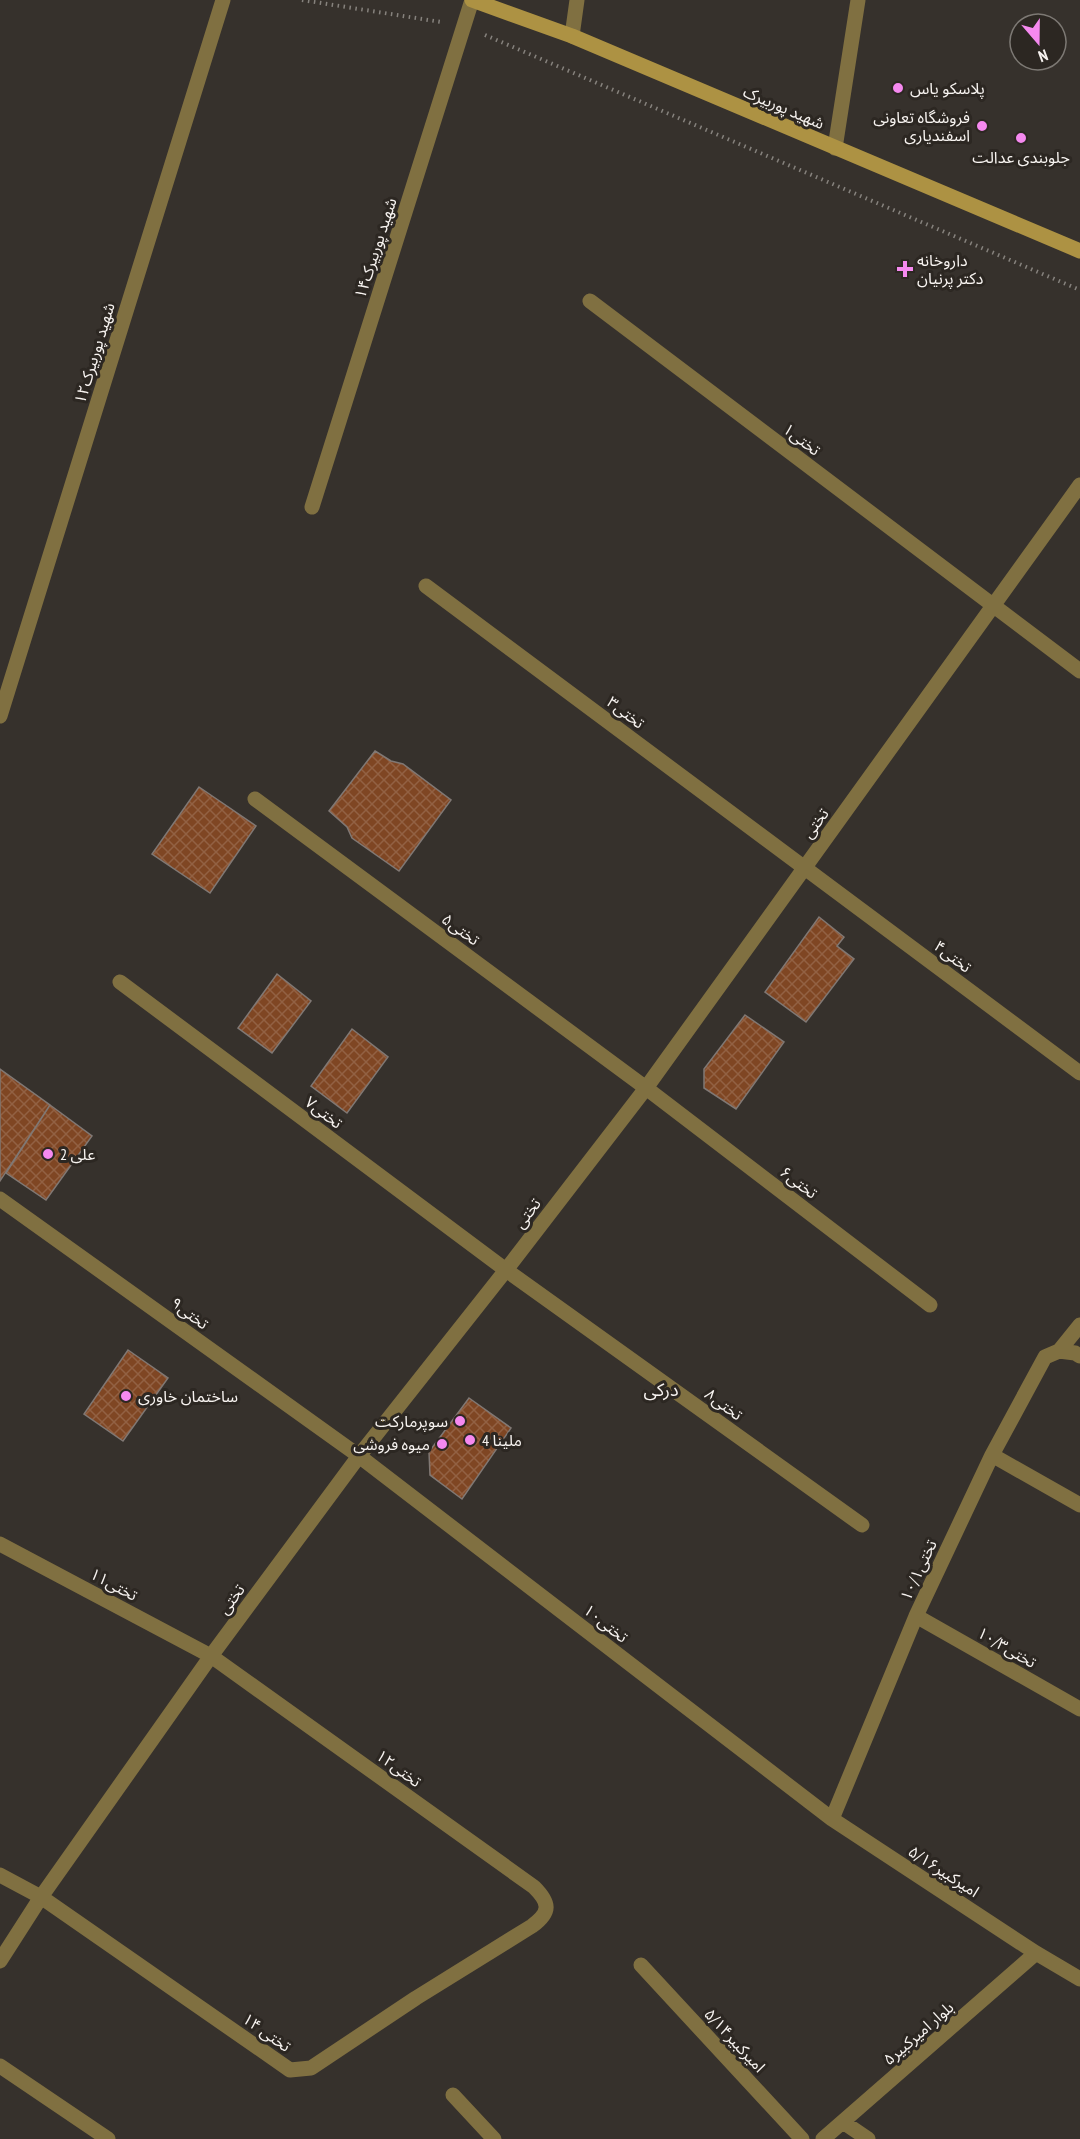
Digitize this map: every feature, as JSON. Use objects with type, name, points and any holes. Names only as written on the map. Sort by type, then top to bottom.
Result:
[{"type":"street","name":"شهید پوربیرک۱۲","points":[[0,716],[223,0]]},
{"type":"street","name":"شهید پوربیرک۱۴","points":[[312,507],[472,0]]},
{"type":"street","name":"شهید پوربیرک","points":[[472,0],[572,36],[1080,251]]},
{"type":"street","points":[[572,36],[576,0]]},
{"type":"street","points":[[835,148],[858,0]]},
{"type":"street","name":"تختی۱","points":[[590,301],[1080,671]]},
{"type":"street","name":"تختی","points":[[0,1961],[41,1897],[211,1656],[358,1456],[506,1270],[646,1088],[1080,485]]},
{"type":"street","name":"تختی۳","points":[[426,586],[805,867]]},
{"type":"street","name":"تختی۵","points":[[255,799],[646,1088]]},
{"type":"street","name":"تختی۴","points":[[805,867],[1080,1073]]},
{"type":"street","name":"تختی۷","points":[[120,982],[506,1270]]},
{"type":"street","name":"تختی۶","points":[[646,1088],[930,1305]]},
{"type":"street","name":"تختی۹","points":[[0,1199],[358,1456]]},
{"type":"street","name":"تختی۸","points":[[506,1270],[862,1525]]},
{"type":"street","name":"تختی۱۰/۱","points":[[832,1819],[916,1616],[992,1455],[1045,1357],[1059,1351],[1080,1325]]},
{"type":"street","points":[[1059,1351],[1080,1356]]},
{"type":"street","points":[[992,1455],[1080,1505]]},
{"type":"street","name":"تختی۱۰","points":[[358,1456],[832,1819]]},
{"type":"street","name":"تختی۱۱","points":[[0,1544],[211,1656]]},
{"type":"street","name":"تختی۱۰/۳","points":[[916,1616],[1080,1709]]},
{"type":"street","name":"تختی۱۲","points":[[211,1656],[534,1887],[546,1903],[546,1911],[540,1919]]},
{"type":"street","name":"امیرکبیر۵/۱۶","points":[[832,1819],[1036,1953],[1080,1979]]},
{"type":"street","name":"تختی ۱۴","points":[[0,1875],[41,1897],[290,2070],[295,2071],[311,2068],[540,1919]]},
{"type":"street","name":"بلوار امیرکبیر۵","points":[[823,2139],[1036,1953]]},
{"type":"street","name":"امیرکبیر۵/۱۴","points":[[640,1965],[802,2139]]},
{"type":"street","points":[[0,2066],[108,2139]]},
{"type":"street","points":[[453,2095],[494,2139]]},
{"type":"street","points":[[843,2122],[868,2139]]},
{"type":"path","points":[[302,0],[464,26],[1080,290]]},
{"type":"building","points":[[375,751],[391,761],[403,764],[451,800],[399,871],[352,838],[347,827],[329,811]]},
{"type":"building","points":[[199,787],[256,826],[210,893],[152,854]]},
{"type":"building","points":[[819,917],[844,937],[837,946],[854,959],[806,1022],[765,992]]},
{"type":"building","points":[[277,974],[311,1001],[272,1053],[238,1028]]},
{"type":"building","points":[[745,1015],[784,1042],[736,1109],[704,1088],[704,1069]]},
{"type":"building","points":[[352,1029],[388,1057],[347,1113],[311,1086]]},
{"type":"building","points":[[0,1069],[50,1105],[0,1181]]},
{"type":"building","name":"علی 2","points":[[50,1105],[92,1136],[46,1200],[6,1173]]},
{"type":"building","name":"ساختمان خاوری","points":[[128,1350],[168,1378],[123,1441],[84,1414]]},
{"type":"building","name":"ملینا 4","points":[[469,1398],[511,1428],[462,1499],[430,1475],[429,1452]]},
{"type":"place","name":"پلاسکو یاس","points":[[898,88]]},
{"type":"place","name":"فروشگاه تعاونی اسفندیاری","points":[[982,126]]},
{"type":"place","name":"جلوبندی عدالت","points":[[1021,138]]},
{"type":"place","name":"داروخانه دکتر پرنیان","points":[[905,269]]},
{"type":"place","name":"علی 2","points":[[48,1154]]},
{"type":"place","name":"ساختمان خاوری","points":[[126,1396]]},
{"type":"place","name":"سوپرمارکت","points":[[460,1421]]},
{"type":"place","name":"ملینا 4","points":[[470,1440]]},
{"type":"place","name":"میوه فروشی","points":[[442,1444]]},
{"type":"district","name":"درکی","points":[[661,1389]]}]
